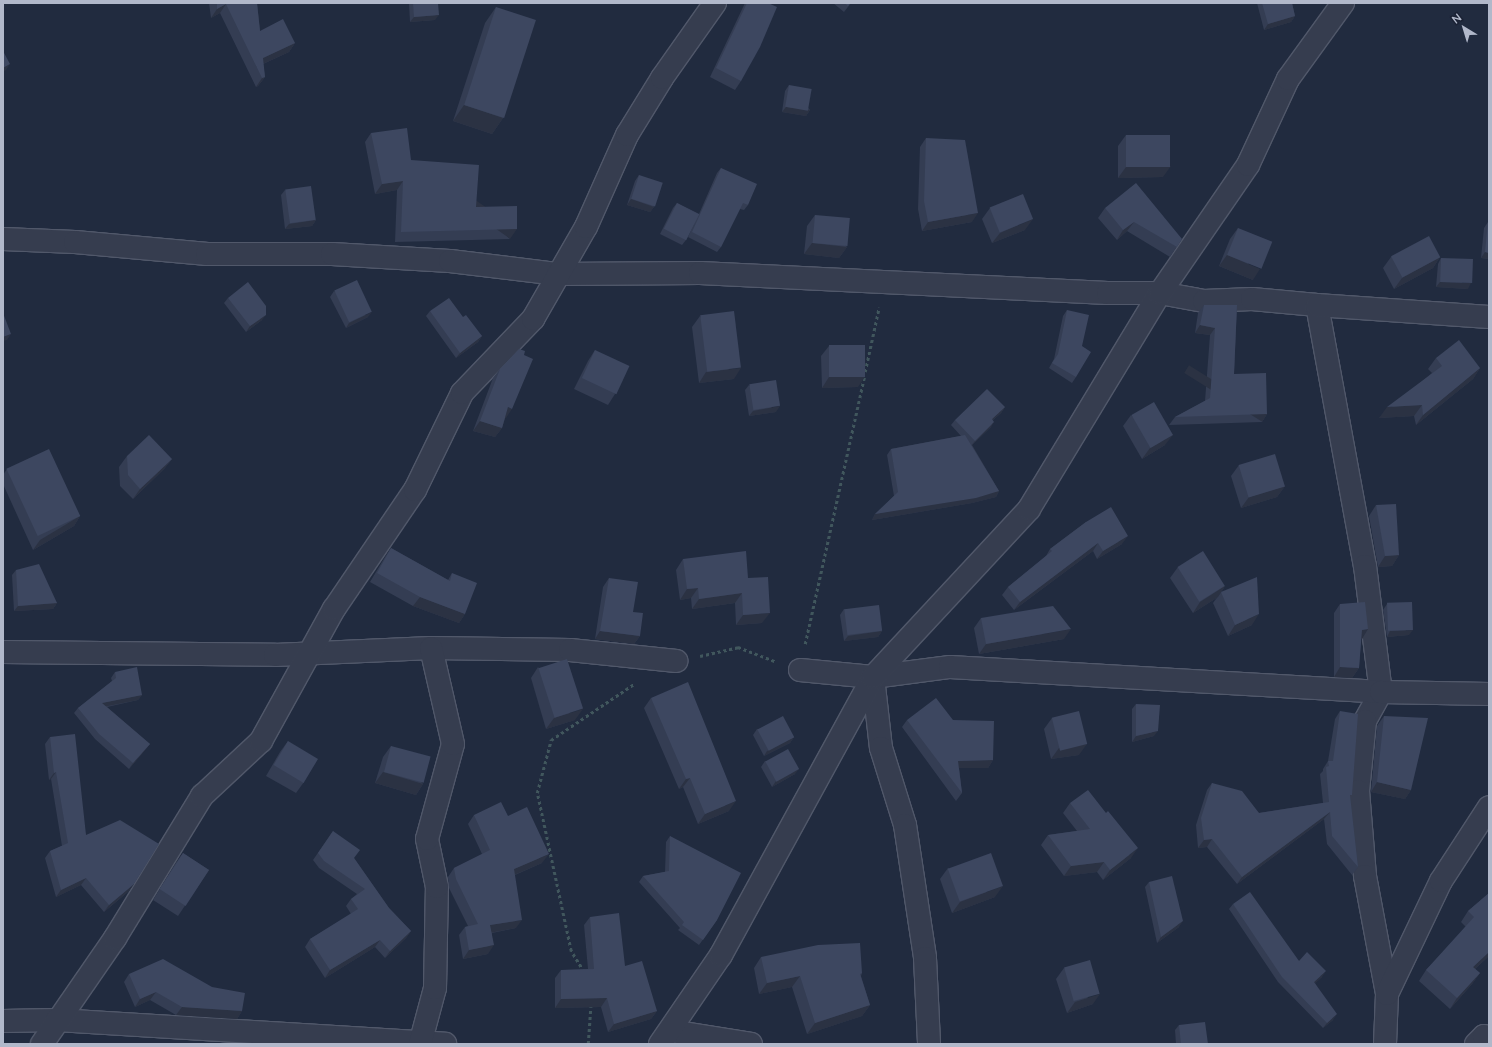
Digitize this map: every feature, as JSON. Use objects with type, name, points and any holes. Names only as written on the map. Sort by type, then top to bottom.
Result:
[{"type":"street","points":[[42,1044],[57,1020],[115,938],[202,796],[261,741],[334,609],[415,490],[462,393],[533,319],[586,227],[627,135],[662,78],[715,3]]},
{"type":"street","points":[[751,1044],[666,1038],[721,955],[873,676],[1029,509],[1160,293],[1248,165],[1288,79],[1343,3]]},
{"type":"street","points":[[3,239],[75,242],[207,254],[332,254],[442,260],[558,274],[700,273],[884,283],[1006,286],[1108,293],[1160,293],[1204,301],[1252,299],[1489,317]]},
{"type":"street","points":[[1317,305],[1365,566],[1382,692],[1365,721],[1358,790],[1365,876],[1387,994],[1384,1044]]},
{"type":"street","points":[[420,1043],[435,988],[437,887],[427,839],[453,744],[431,648]]},
{"type":"street","points":[[3,652],[275,655],[310,652],[431,648],[570,650],[676,661]]},
{"type":"street","points":[[800,670],[873,676],[950,668],[1382,692],[1489,694]]},
{"type":"street","points":[[873,676],[881,748],[905,825],[925,958],[929,1044]]},
{"type":"street","points":[[1387,994],[1441,881],[1489,807]]},
{"type":"street","points":[[3,1021],[57,1020],[445,1044]]},
{"type":"path","points":[[676,661],[738,647],[800,670],[884,283]]},
{"type":"path","points":[[586,974],[571,951],[537,793],[551,740],[619,692],[638,682]]},
{"type":"path","points":[[588,1044],[591,1000]]},
{"type":"building","points":[[217,3],[257,3],[260,31],[283,19],[295,43],[263,58],[265,77],[262,78],[226,4],[217,9]]},
{"type":"building","points":[[413,3],[438,3],[439,15],[414,17]]},
{"type":"building","points":[[747,3],[768,3],[777,7],[760,47],[741,81],[716,68]]},
{"type":"building","points":[[1262,3],[1292,3],[1295,16],[1268,24]]},
{"type":"building","points":[[496,7],[536,20],[504,118],[464,105]]},
{"type":"building","points":[[3,51],[10,64],[3,68]]},
{"type":"building","points":[[789,85],[812,89],[808,111],[785,107]]},
{"type":"building","points":[[407,128],[411,160],[479,165],[476,207],[517,206],[517,229],[401,232],[403,181],[382,184],[371,133]]},
{"type":"building","points":[[1126,135],[1170,135],[1170,167],[1126,167]]},
{"type":"building","points":[[926,138],[965,140],[978,213],[928,222],[924,201]]},
{"type":"building","points":[[721,168],[757,184],[748,205],[743,203],[721,247],[692,232]]},
{"type":"building","points":[[639,175],[663,183],[655,207],[631,199]]},
{"type":"building","points":[[1136,183],[1182,239],[1177,247],[1134,222],[1123,230],[1105,208]]},
{"type":"building","points":[[311,186],[316,220],[290,223],[285,190]]},
{"type":"building","points":[[1023,194],[1033,219],[1000,233],[990,207]]},
{"type":"building","points":[[677,203],[699,214],[686,240],[664,229]]},
{"type":"building","points":[[815,215],[850,218],[847,246],[813,243]]},
{"type":"building","points":[[1488,222],[1489,223],[1489,253],[1485,252]]},
{"type":"building","points":[[1238,228],[1272,242],[1261,269],[1227,255]]},
{"type":"building","points":[[1429,236],[1440,257],[1402,277],[1391,256]]},
{"type":"building","points":[[1441,258],[1473,259],[1472,283],[1440,282]]},
{"type":"building","points":[[357,280],[372,312],[349,322],[334,291]]},
{"type":"building","points":[[248,282],[266,306],[266,315],[250,326],[228,298]]},
{"type":"building","points":[[449,298],[463,317],[466,315],[482,336],[460,353],[430,311]]},
{"type":"building","points":[[1204,305],[1237,305],[1234,374],[1266,373],[1267,414],[1175,417],[1210,398],[1215,328],[1200,325]]},
{"type":"building","points":[[1067,310],[1089,315],[1082,346],[1091,352],[1076,377],[1052,363],[1058,354]]},
{"type":"building","points":[[734,311],[741,368],[707,372],[700,315]]},
{"type":"building","points":[[3,313],[11,334],[3,337]]},
{"type":"building","points":[[1459,340],[1480,368],[1423,415],[1422,405],[1387,407],[1442,366],[1436,358]]},
{"type":"building","points":[[829,345],[865,345],[865,377],[829,377]]},
{"type":"building","points":[[519,349],[525,351],[524,355],[533,359],[512,409],[508,407],[502,428],[480,421],[500,369]]},
{"type":"building","points":[[595,350],[629,366],[616,394],[582,378]]},
{"type":"building","points":[[776,380],[780,406],[753,410],[749,384]]},
{"type":"building","points":[[987,389],[1005,407],[992,419],[994,422],[975,441],[955,420]]},
{"type":"building","points":[[1154,402],[1173,435],[1150,448],[1131,415]]},
{"type":"building","points":[[149,435],[172,459],[140,489],[128,475],[127,456]]},
{"type":"building","points":[[965,435],[999,491],[976,498],[875,514],[898,492],[891,449]]},
{"type":"building","points":[[49,449],[80,516],[38,536],[6,469]]},
{"type":"building","points":[[1275,454],[1285,487],[1249,498],[1239,465]]},
{"type":"building","points":[[1396,504],[1399,555],[1385,556],[1376,505]]},
{"type":"building","points":[[1111,507],[1128,536],[1103,551],[1098,543],[1020,602],[1008,587],[1052,551],[1050,549],[1086,522]]},
{"type":"building","points":[[391,548],[450,581],[452,573],[477,583],[465,614],[420,597],[377,573]]},
{"type":"building","points":[[746,551],[748,578],[768,577],[770,613],[743,615],[742,593],[699,599],[698,588],[687,589],[683,559]]},
{"type":"building","points":[[1203,551],[1225,586],[1199,602],[1178,567]]},
{"type":"building","points":[[39,564],[57,603],[18,606],[16,570]]},
{"type":"building","points":[[1257,577],[1259,614],[1235,625],[1221,592]]},
{"type":"building","points":[[609,578],[638,582],[633,612],[643,613],[640,636],[600,631]]},
{"type":"building","points":[[1365,602],[1368,629],[1362,630],[1359,668],[1340,667],[1340,604]]},
{"type":"building","points":[[1412,602],[1413,630],[1388,631],[1387,603]]},
{"type":"building","points":[[879,605],[882,631],[847,635],[844,609]]},
{"type":"building","points":[[1053,606],[1071,629],[986,644],[981,618]]},
{"type":"building","points":[[567,659],[583,708],[555,718],[538,668]]},
{"type":"building","points":[[137,667],[142,695],[102,703],[150,744],[133,763],[99,734],[78,708],[116,678],[115,672]]},
{"type":"building","points":[[688,682],[736,801],[705,814],[690,778],[686,779],[651,698]]},
{"type":"building","points":[[936,698],[953,720],[994,721],[993,760],[958,761],[962,793],[907,720]]},
{"type":"building","points":[[1136,704],[1160,705],[1158,731],[1136,736]]},
{"type":"building","points":[[1079,711],[1087,744],[1060,751],[1052,718]]},
{"type":"building","points":[[1340,711],[1358,714],[1352,795],[1350,795],[1358,867],[1332,836],[1330,812],[1242,877],[1212,839],[1204,840],[1201,818],[1212,783],[1242,791],[1259,813],[1329,802],[1326,767],[1329,766],[1328,761],[1333,761]]},
{"type":"building","points":[[783,716],[794,737],[769,751],[757,730]]},
{"type":"building","points":[[1384,716],[1428,718],[1411,790],[1377,782]]},
{"type":"building","points":[[75,734],[86,835],[120,820],[159,844],[134,884],[109,905],[86,878],[61,890],[50,851],[68,843],[56,772],[54,773],[50,737]]},
{"type":"building","points":[[288,741],[318,759],[304,783],[274,765]]},
{"type":"building","points":[[391,746],[431,757],[424,783],[384,772]]},
{"type":"building","points":[[788,749],[799,769],[776,782],[765,762]]},
{"type":"building","points":[[1088,790],[1106,813],[1108,811],[1138,848],[1110,870],[1104,862],[1071,866],[1048,835],[1090,829],[1070,803]]},
{"type":"building","points":[[501,802],[508,816],[527,807],[549,854],[514,869],[522,920],[490,925],[494,945],[469,950],[465,927],[478,924],[456,879],[454,868],[490,850],[474,815]]},
{"type":"building","points":[[333,831],[360,850],[354,858],[389,908],[411,931],[390,951],[380,940],[330,970],[310,939],[358,909],[351,899],[365,889],[324,861],[318,853]]},
{"type":"building","points":[[670,836],[741,873],[717,920],[703,940],[682,925],[684,922],[643,876],[669,871]]},
{"type":"building","points":[[183,853],[209,870],[186,906],[160,889]]},
{"type":"building","points":[[991,853],[1003,886],[960,902],[948,869]]},
{"type":"building","points":[[1172,876],[1183,921],[1161,937],[1149,882]]},
{"type":"building","points":[[1250,892],[1299,961],[1307,952],[1326,971],[1314,982],[1337,1014],[1327,1023],[1282,977],[1233,904]]},
{"type":"building","points":[[1489,893],[1489,952],[1473,967],[1480,973],[1457,998],[1426,970],[1474,917],[1468,911]]},
{"type":"building","points":[[619,913],[625,966],[642,961],[657,1011],[614,1024],[607,998],[561,999],[561,970],[594,969],[590,917]]},
{"type":"building","points":[[860,943],[862,973],[860,974],[870,1005],[815,1023],[800,976],[767,983],[761,957],[818,945]]},
{"type":"building","points":[[163,959],[212,987],[245,993],[242,1011],[182,1007],[156,992],[140,999],[129,974]]},
{"type":"building","points":[[1090,960],[1100,994],[1074,1001],[1064,967]]},
{"type":"building","points":[[1205,1022],[1208,1044],[1181,1044],[1179,1025]]}]
